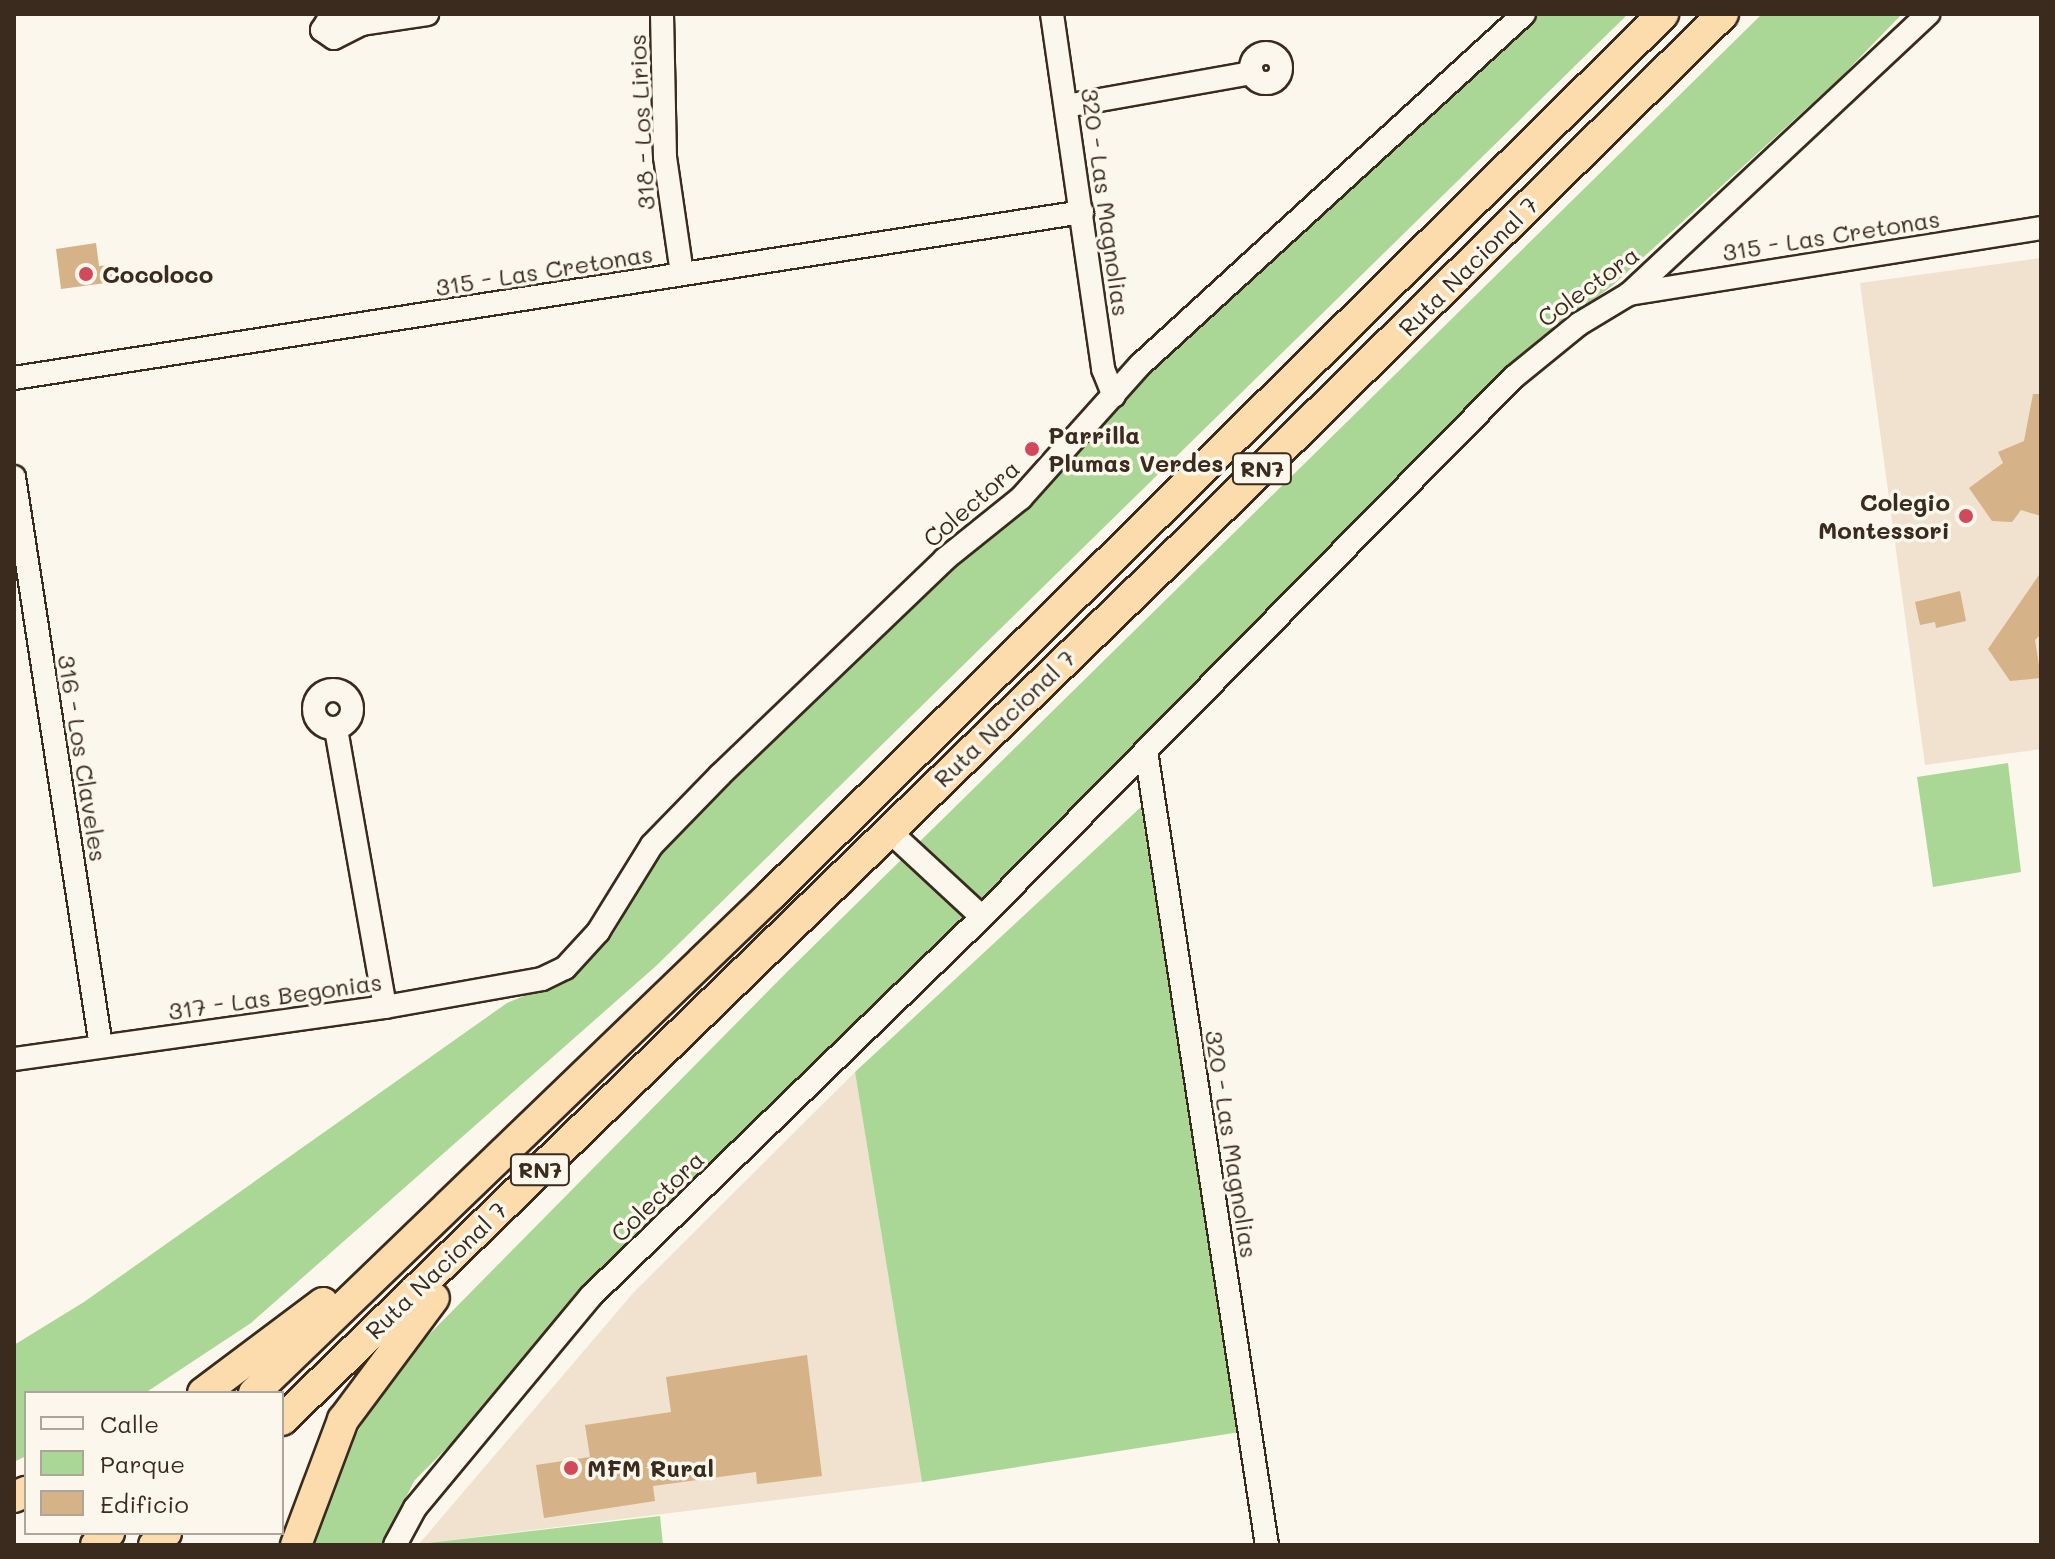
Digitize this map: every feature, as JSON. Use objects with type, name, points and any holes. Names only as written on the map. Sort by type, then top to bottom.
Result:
[{"type":"highway","name":"Ruta Nacional 7","points":[[256,1391],[771,895],[1663,14]]},
{"type":"highway","name":"Ruta Nacional 7","points":[[284,1418],[887,829],[1164,565],[1723,14]]},
{"type":"highway","points":[[296,1545],[343,1420],[410,1324],[518,1191]]},
{"type":"highway","points":[[206,1391],[439,1214]]},
{"type":"street","points":[[362,24],[427,14]]},
{"type":"street","name":"318 - Los Lirios","points":[[662,14],[665,157],[682,274]]},
{"type":"street","name":"320 - Las Magnolias","points":[[1052,14],[1103,369],[1114,396]]},
{"type":"street","name":"Colectora","points":[[542,979],[583,952],[652,845],[720,775],[945,559],[1021,498],[1140,365],[1524,14]]},
{"type":"street","name":"Colectora","points":[[396,1542],[415,1508],[560,1328],[982,917],[1514,377],[1579,324],[1629,294],[1928,14]]},
{"type":"street","points":[[1066,106],[1252,73]]},
{"type":"street","name":"315 - Las Cretonas","points":[[14,378],[1082,212]]},
{"type":"street","name":"315 - Las Cretonas","points":[[1629,294],[2041,228]]},
{"type":"street","name":"316 - Los Claveles","points":[[14,477],[101,1046]]},
{"type":"street","points":[[336,729],[385,1007]]},
{"type":"street","name":"320 - Las Magnolias","points":[[1146,751],[1267,1545]]},
{"type":"street","points":[[887,829],[982,917]]},
{"type":"street","name":"317 - Las Begonias","points":[[14,1059],[385,1007],[542,979]]},
{"type":"shaded area","name":"Colegio Montessori","points":[[2041,258],[2041,749],[1925,765],[1860,283]]},
{"type":"shaded area","points":[[855,1072],[922,1482],[419,1544],[634,1292]]},
{"type":"green space","points":[[1538,14],[1628,14],[656,966],[251,1323],[148,1391],[24,1391],[24,1457],[14,1462],[14,1345],[84,1302],[507,1003],[573,976],[614,933],[654,863],[750,759],[1089,439],[1157,358]]},
{"type":"green space","points":[[1762,14],[1902,14],[1840,78],[1613,285],[1514,361],[1458,417],[1319,571],[414,1481],[383,1545],[309,1545],[324,1489],[393,1371],[788,971]]},
{"type":"green space","points":[[2008,763],[2021,872],[1933,887],[1917,777]]},
{"type":"green space","points":[[1141,807],[1240,1432],[922,1482],[855,1072]]},
{"type":"green space","points":[[660,1516],[663,1545],[418,1545],[419,1544]]},
{"type":"building","name":"Cocoloco","points":[[96,243],[99,266],[110,265],[113,282],[61,289],[56,249]]},
{"type":"building","points":[[2033,394],[2041,394],[2041,516],[2021,510],[2012,522],[1992,521],[1969,488],[2003,463],[1998,452],[2024,441]]},
{"type":"building","points":[[2041,572],[2041,634],[2035,640],[2041,678],[2010,681],[1988,649]]},
{"type":"building","points":[[1960,591],[1966,621],[1936,628],[1935,622],[1920,625],[1915,602]]},
{"type":"building","points":[[807,1355],[822,1476],[757,1484],[756,1472],[653,1486],[655,1501],[544,1518],[536,1465],[590,1457],[585,1425],[671,1412],[666,1377]]},
{"type":"place","name":"Cocoloco","points":[[86,274]]},
{"type":"place","name":"Parrilla Plumas Verdes","points":[[1032,449]]},
{"type":"place","name":"Colegio Montessori","points":[[1966,516]]},
{"type":"place","name":"MFM Rural","points":[[571,1468]]}]
